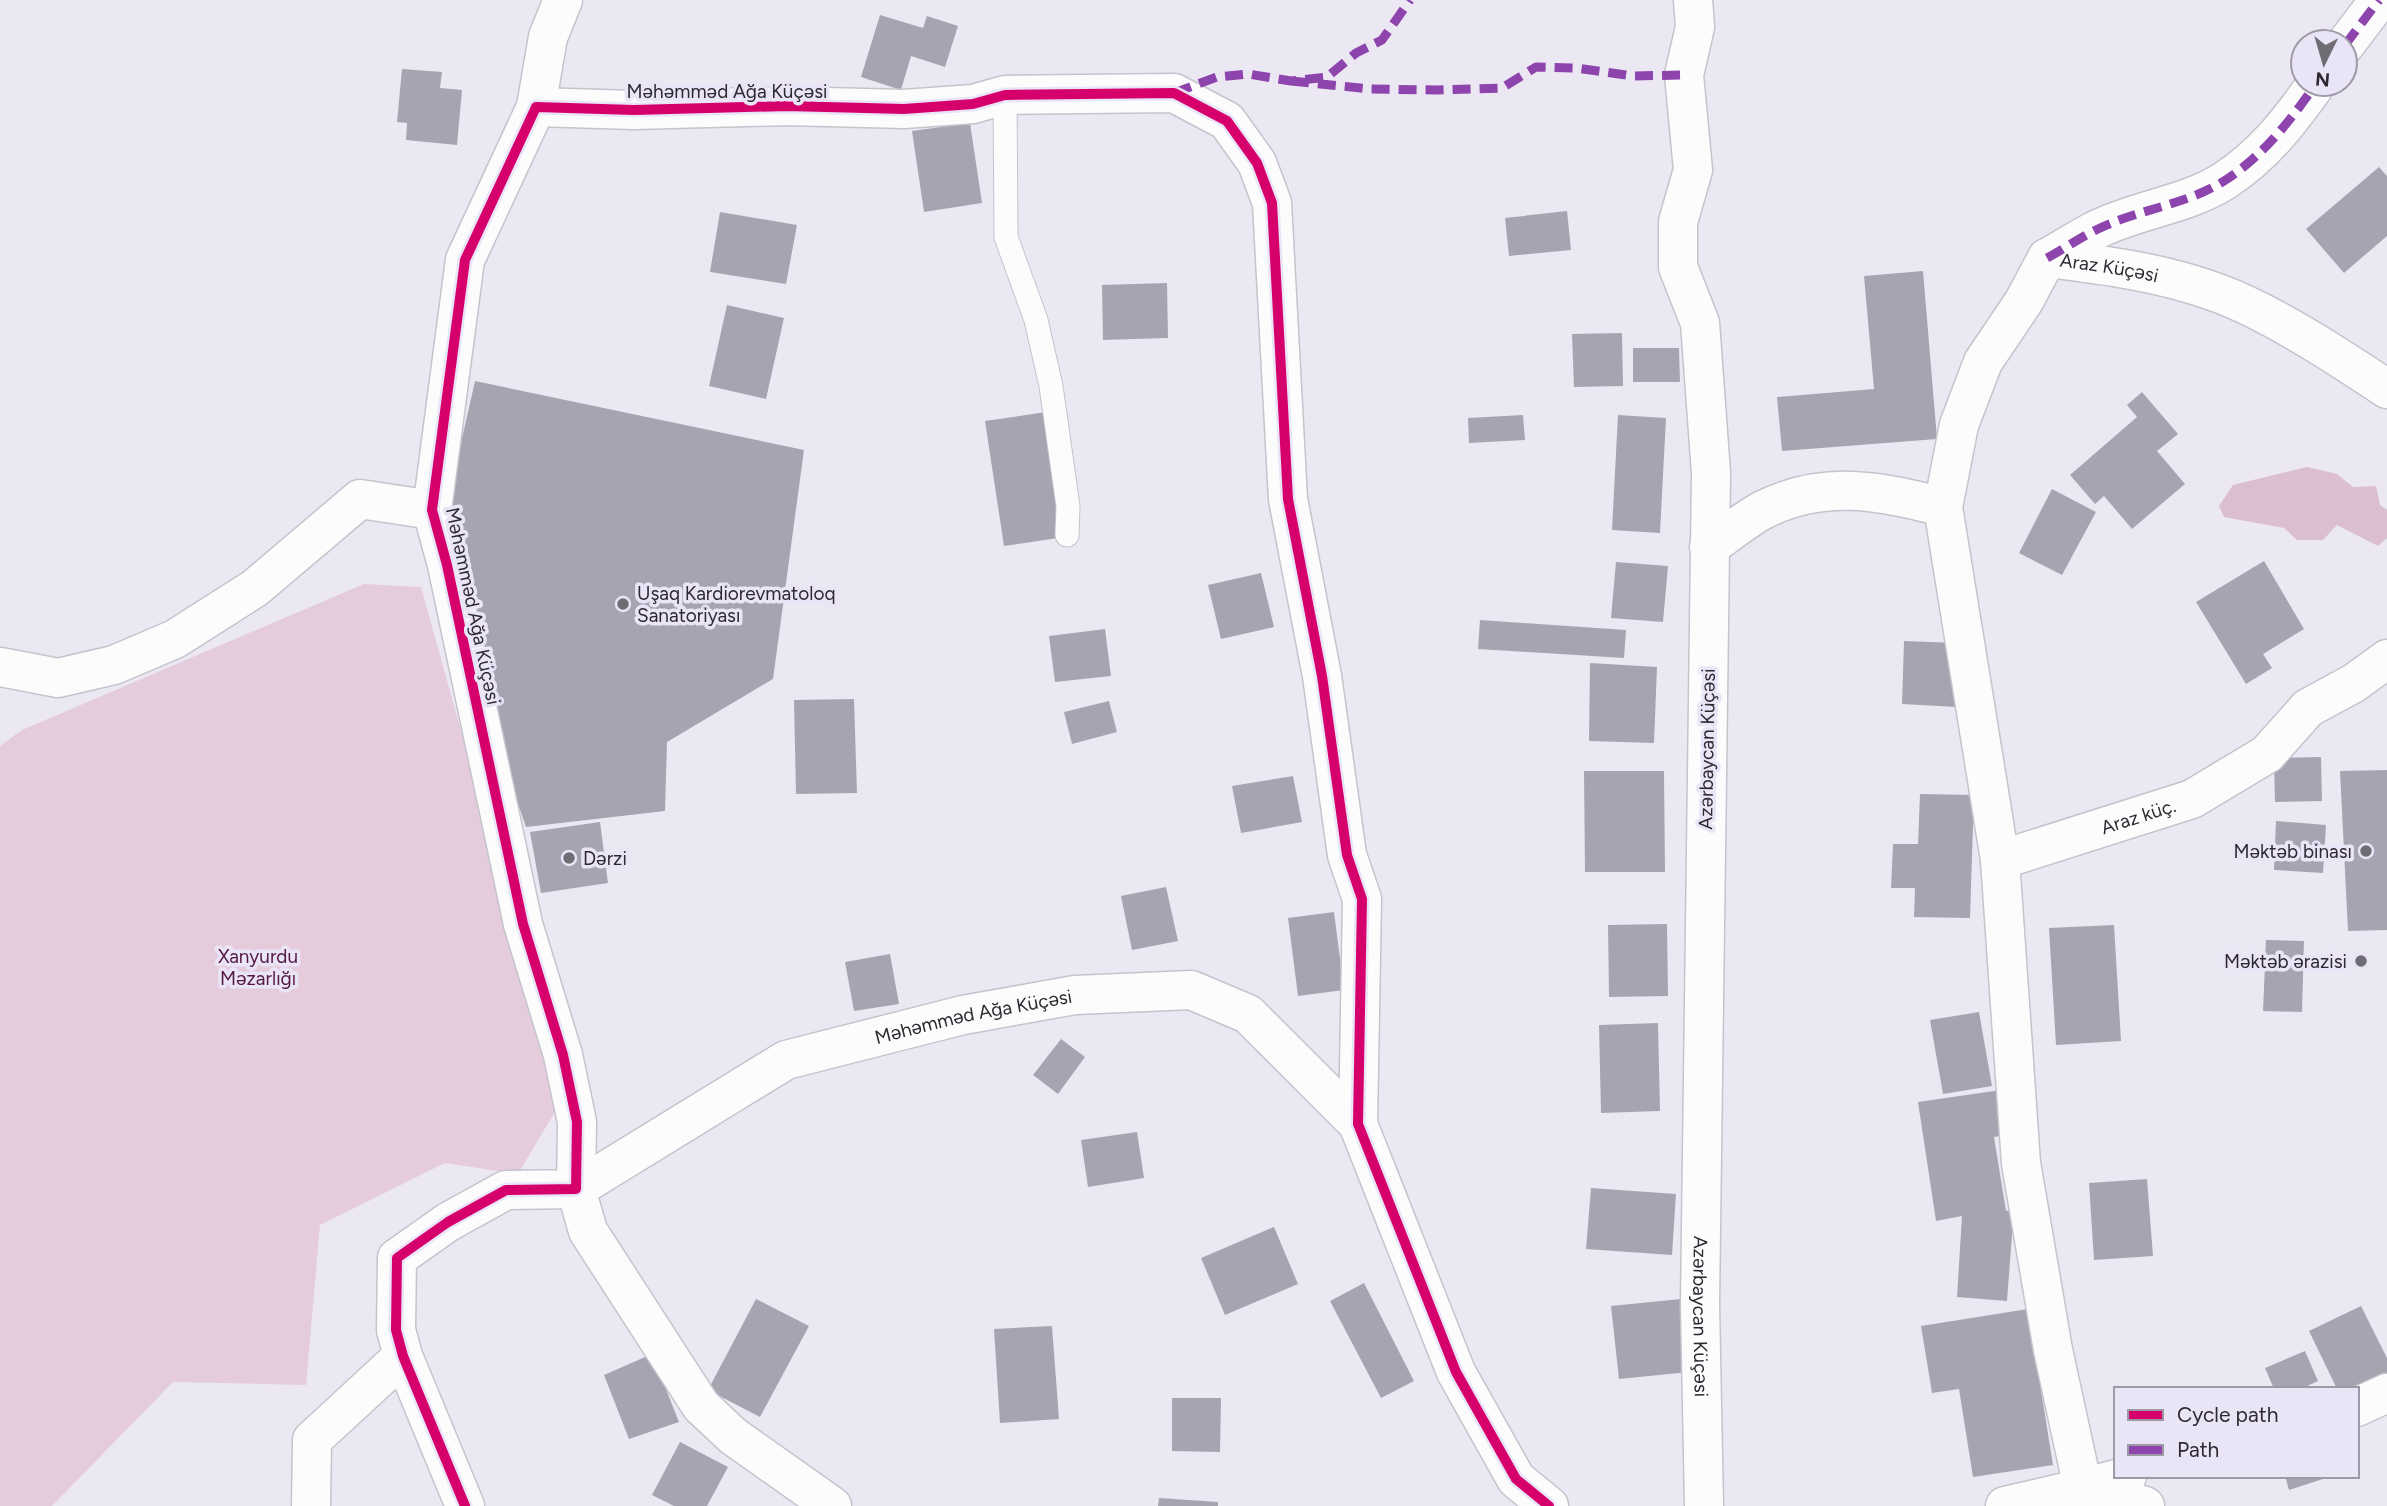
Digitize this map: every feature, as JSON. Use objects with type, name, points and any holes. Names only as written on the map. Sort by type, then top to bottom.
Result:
[{"type":"street","points":[[536,107],[548,37],[563,0]]},
{"type":"street","name":"Azərbaycan Küçəsi","points":[[1693,0],[1695,27],[1684,75],[1693,170],[1678,222],[1678,267],[1700,323],[1711,473],[1700,1304],[1704,1506]]},
{"type":"street","points":[[2358,28],[2379,0]]},
{"type":"street","name":"Məhəmməd Ağa Küçəsi","points":[[832,1506],[733,1436],[701,1406],[588,1231],[576,1189],[577,1122],[563,1055],[523,924],[447,565],[432,510],[465,260],[536,107],[634,110],[787,106],[904,109],[974,104],[1005,95],[1174,93],[1227,121],[1257,163],[1272,203],[1288,499],[1322,676],[1347,855],[1362,899],[1358,1124]]},
{"type":"street","name":"Araz Küçəsi","points":[[2047,258],[2099,228],[2187,199],[2223,182],[2256,157],[2287,124],[2306,98]]},
{"type":"street","points":[[2047,258],[2024,301],[1983,362],[1959,425],[1943,507],[2000,860],[2021,1163],[2053,1350],[2083,1488]]},
{"type":"street","name":"Araz Küçəsi","points":[[2047,258],[2134,269],[2216,292],[2283,326],[2387,389]]},
{"type":"street","points":[[1709,547],[1764,510],[1822,490],[1881,492],[1943,507]]},
{"type":"street","name":"Məhəmməd Ağa Küçəsi","points":[[0,667],[58,678],[114,664],[175,639],[255,588],[360,499],[432,510]]},
{"type":"street","name":"Araz küç.","points":[[2000,860],[2192,799],[2267,754],[2308,708],[2354,683],[2387,659]]},
{"type":"street","name":"Məhəmməd Ağa Küçəsi","points":[[576,1189],[786,1059],[963,1014],[1074,995],[1191,990],[1248,1014],[1358,1124]]},
{"type":"street","points":[[1358,1124],[1456,1372],[1516,1479],[1549,1506]]},
{"type":"street","points":[[465,1506],[403,1356],[396,1330],[397,1258],[448,1222],[506,1190],[576,1189]]},
{"type":"street","points":[[310,1506],[312,1440],[403,1356]]},
{"type":"street","points":[[2359,1406],[2387,1393]]},
{"type":"street","points":[[2005,1506],[2120,1478]]},
{"type":"street","points":[[2083,1488],[2145,1506]]},
{"type":"lane","points":[[1005,95],[1006,236],[1036,320],[1051,386],[1068,506],[1067,535]]},
{"type":"green space","name":"Xanyurdu Məzarlığı","points":[[364,584],[421,587],[563,1098],[518,1174],[445,1163],[320,1225],[306,1385],[173,1382],[52,1506],[0,1506],[0,746],[22,730]]},
{"type":"shaded area","points":[[2307,467],[2337,474],[2353,487],[2376,486],[2380,505],[2387,510],[2387,538],[2378,546],[2337,525],[2323,540],[2297,540],[2284,528],[2224,517],[2219,506],[2233,485]]},
{"type":"building","points":[[880,15],[923,28],[927,16],[958,26],[945,67],[911,56],[901,90],[861,77]]},
{"type":"building","points":[[402,69],[442,72],[440,88],[462,90],[457,145],[406,140],[407,123],[397,122]]},
{"type":"building","points":[[970,123],[982,203],[924,212],[912,131]]},
{"type":"building","points":[[2379,167],[2387,176],[2387,236],[2344,273],[2306,229]]},
{"type":"building","points":[[1567,211],[1571,250],[1509,256],[1505,218]]},
{"type":"building","points":[[720,212],[797,225],[786,284],[710,272]]},
{"type":"building","points":[[1923,271],[1937,439],[1782,451],[1777,397],[1874,389],[1864,276]]},
{"type":"building","points":[[1167,283],[1168,338],[1103,340],[1102,285]]},
{"type":"building","points":[[727,305],[784,318],[766,399],[709,386]]},
{"type":"building","points":[[1622,333],[1623,386],[1574,387],[1572,334]]},
{"type":"building","points":[[1633,348],[1679,348],[1680,382],[1633,382]]},
{"type":"building","name":"Uşaq Kardiorevmatoloq Sanatoriyası","points":[[475,381],[804,450],[773,679],[667,742],[665,811],[526,827],[491,726],[448,500]]},
{"type":"building","points":[[2142,392],[2178,434],[2157,451],[2185,484],[2132,529],[2104,496],[2095,504],[2070,475],[2137,417],[2127,405]]},
{"type":"building","points":[[1046,412],[1065,537],[1004,546],[985,421]]},
{"type":"building","points":[[1523,415],[1525,440],[1469,443],[1468,418]]},
{"type":"building","points":[[1618,415],[1666,418],[1660,533],[1612,530]]},
{"type":"building","points":[[2052,489],[2096,512],[2062,575],[2019,553]]},
{"type":"building","points":[[2264,561],[2304,629],[2263,654],[2272,668],[2246,684],[2196,602]]},
{"type":"building","points":[[1616,562],[1668,566],[1663,622],[1611,618]]},
{"type":"building","points":[[1261,573],[1274,627],[1221,639],[1208,585]]},
{"type":"building","points":[[1480,620],[1626,630],[1624,658],[1478,649]]},
{"type":"building","points":[[1105,629],[1111,676],[1055,682],[1049,636]]},
{"type":"building","points":[[1904,641],[1959,643],[1957,707],[1902,704]]},
{"type":"building","points":[[1590,663],[1657,667],[1654,743],[1589,741]]},
{"type":"building","points":[[854,699],[857,793],[796,794],[794,700]]},
{"type":"building","points":[[1109,701],[1117,732],[1072,744],[1064,712]]},
{"type":"building","points":[[2321,757],[2322,801],[2275,802],[2274,758]]},
{"type":"building","name":"Məktəb binası","points":[[2387,770],[2387,930],[2348,931],[2340,771]]},
{"type":"building","points":[[1584,771],[1664,771],[1665,872],[1585,872]]},
{"type":"building","points":[[1293,776],[1302,822],[1241,833],[1232,786]]},
{"type":"building","points":[[1920,794],[1974,795],[1970,918],[1914,917],[1915,888],[1891,888],[1893,844],[1918,844]]},
{"type":"building","points":[[2276,821],[2326,825],[2323,873],[2274,870]]},
{"type":"building","name":"Dərzi","points":[[600,822],[608,883],[541,893],[530,832]]},
{"type":"building","points":[[1166,887],[1178,941],[1132,950],[1121,896]]},
{"type":"building","points":[[1334,912],[1344,990],[1298,996],[1288,918]]},
{"type":"building","points":[[1667,924],[1668,996],[1609,997],[1608,925]]},
{"type":"building","points":[[2114,925],[2121,1041],[2056,1045],[2049,928]]},
{"type":"building","points":[[2266,940],[2304,941],[2302,1012],[2263,1011]]},
{"type":"building","points":[[890,954],[899,1004],[854,1011],[845,962]]},
{"type":"building","points":[[1979,1012],[1992,1086],[1943,1094],[1930,1020]]},
{"type":"building","points":[[1658,1023],[1660,1111],[1601,1113],[1599,1025]]},
{"type":"building","points":[[1061,1039],[1085,1057],[1058,1094],[1033,1075]]},
{"type":"building","points":[[2001,1090],[2007,1135],[1994,1137],[2006,1211],[2014,1209],[2007,1301],[1957,1297],[1962,1216],[1936,1221],[1918,1102]]},
{"type":"building","points":[[1137,1132],[1144,1178],[1088,1187],[1081,1140]]},
{"type":"building","points":[[2147,1179],[2153,1256],[2094,1260],[2089,1183]]},
{"type":"building","points":[[1591,1188],[1676,1194],[1672,1255],[1586,1249]]},
{"type":"building","points":[[1274,1227],[1298,1284],[1225,1315],[1201,1258]]},
{"type":"building","points":[[1364,1283],[1414,1381],[1381,1398],[1330,1301]]},
{"type":"building","points":[[756,1299],[809,1326],[760,1417],[708,1390]]},
{"type":"building","points":[[1681,1299],[1689,1372],[1619,1379],[1611,1306]]},
{"type":"building","points":[[2361,1306],[2387,1358],[2387,1375],[2359,1388],[2336,1387],[2309,1331]]},
{"type":"building","points":[[2028,1309],[2053,1465],[1973,1477],[1959,1389],[1932,1393],[1921,1326]]},
{"type":"building","points":[[1052,1326],[1059,1419],[1000,1423],[994,1329]]},
{"type":"building","points":[[2305,1351],[2318,1381],[2305,1387],[2273,1387],[2265,1368]]},
{"type":"building","points":[[652,1354],[679,1422],[629,1439],[604,1375]]},
{"type":"building","points":[[1172,1398],[1221,1398],[1220,1452],[1172,1451]]},
{"type":"building","points":[[680,1442],[728,1467],[707,1506],[674,1506],[652,1495]]},
{"type":"building","points":[[2286,1478],[2326,1478],[2289,1490]]},
{"type":"building","points":[[1159,1498],[1218,1502],[1218,1506],[1158,1506]]},
{"type":"marked path","points":[[1174,93],[1217,77],[1248,74],[1291,81],[1327,77],[1356,53],[1382,40],[1410,0]]},
{"type":"marked path","points":[[2358,28],[2379,0]]},
{"type":"marked path","points":[[1291,81],[1371,89],[1436,90],[1502,88],[1536,67],[1576,68],[1633,76],[1684,75]]},
{"type":"marked path","points":[[2047,258],[2114,222],[2194,196],[2224,181],[2275,137],[2306,98]]},
{"type":"cycle path","points":[[465,1506],[403,1356],[396,1330],[397,1258],[448,1222],[506,1190],[576,1189],[577,1122],[563,1055],[523,924],[447,565],[432,510],[465,260],[536,107],[634,110],[787,106],[904,109],[973,104],[1005,95],[1174,93],[1227,121],[1257,163],[1272,203],[1288,499],[1322,676],[1347,855],[1362,899],[1358,1124],[1456,1372],[1516,1479],[1549,1506]]},
{"type":"place","name":"Uşaq Kardiorevmatoloq Sanatoriyası","points":[[623,604]]},
{"type":"place","name":"Məktəb binası","points":[[2366,851]]},
{"type":"place","name":"Dərzi","points":[[569,858]]},
{"type":"place","name":"Məktəb ərazisi","points":[[2361,961]]}]
